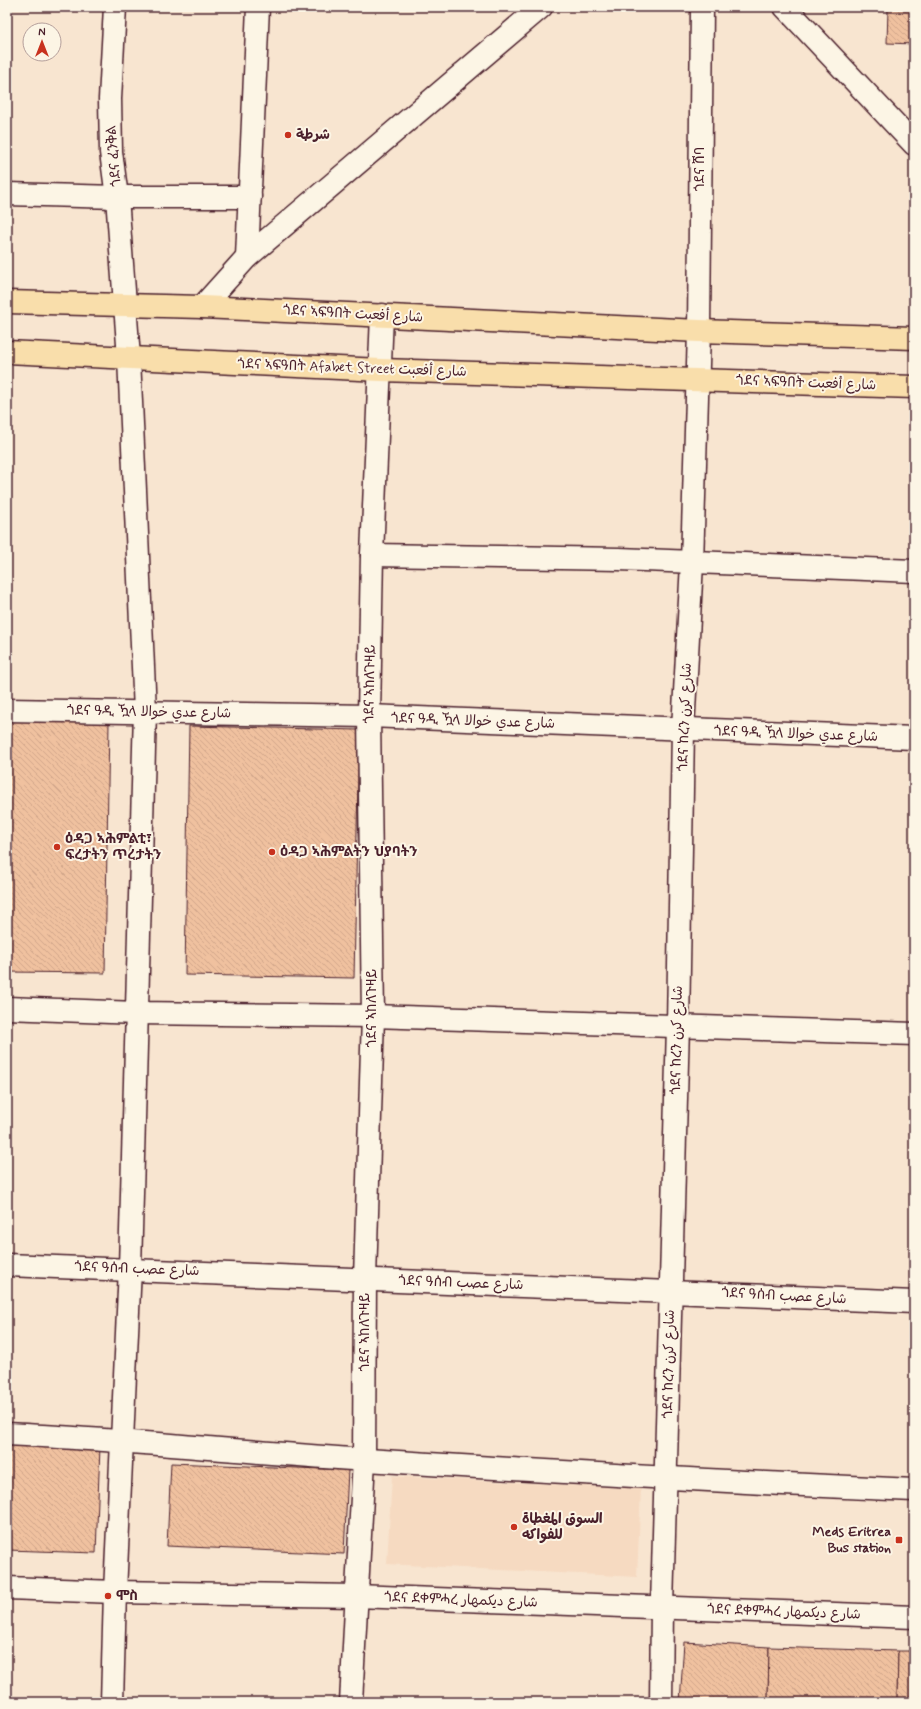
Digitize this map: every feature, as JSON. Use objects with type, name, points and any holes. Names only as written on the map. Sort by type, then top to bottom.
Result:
[{"type":"highway","name":"ጎደና ኣፍዓበት شارع أفعبت","points":[[7,302],[202,307],[699,331],[914,338]]},
{"type":"highway","name":"ጎደና ኣፍዓበት Afabet Street شارع أفعبت","points":[[7,352],[381,370],[698,379]]},
{"type":"highway","name":"ጎደና ኣፍዓበት شارع أفعبت","points":[[698,379],[914,387]]},
{"type":"street","name":"ጎደና ፈንቅል","points":[[112,1702],[115,1592],[130,1268],[145,711],[126,306],[117,198],[111,152],[110,99],[115,7]]},
{"type":"street","points":[[247,257],[258,7]]},
{"type":"street","points":[[202,307],[247,257],[541,7]]},
{"type":"street","name":"ጎደና ሸባ","points":[[698,379],[702,7]]},
{"type":"street","points":[[785,7],[914,144]]},
{"type":"street","points":[[7,194],[117,198],[250,197]]},
{"type":"street","name":"ጎደና ኣከለጉዛይ","points":[[351,1702],[364,1460],[365,1279],[373,1016],[369,716],[372,555],[381,370],[382,315]]},
{"type":"street","name":"ጎደና ከረን شارع كرن","points":[[662,1702],[662,1607],[678,1026],[683,729],[692,563],[698,379]]},
{"type":"street","points":[[372,555],[619,559],[914,571]]},
{"type":"street","name":"ጎደና ዓዲ ዃላ شارع عدي خوالا","points":[[7,710],[145,711],[369,716],[914,738]]},
{"type":"street","points":[[7,1008],[136,1013],[373,1016],[914,1034]]},
{"type":"street","name":"ጎደና ዓሰብ شارع عصب","points":[[7,1265],[130,1268],[914,1302]]},
{"type":"street","points":[[7,1434],[122,1440],[364,1460],[666,1479],[914,1490]]},
{"type":"street","name":"ጎደና ደቀምሓረ شارع ديكمهار","points":[[7,1588],[115,1592],[356,1596],[914,1617]]},
{"type":"shaded area","name":"السوق المغطاة للفواكه","points":[[392,1476],[641,1489],[637,1577],[387,1564]]},
{"type":"building","points":[[888,9],[914,10],[914,44],[887,43]]},
{"type":"building","name":"ዕዳጋ ኣሕምልቲ፣ ፍረታትን ጥረታትን","points":[[7,721],[109,722],[105,973],[7,972]]},
{"type":"building","name":"ዕዳጋ ኣሕምልትን ህያባትን","points":[[189,726],[359,730],[354,978],[185,975]]},
{"type":"building","points":[[7,1442],[100,1446],[96,1553],[7,1550]]},
{"type":"building","points":[[171,1463],[348,1470],[344,1554],[167,1546]]},
{"type":"building","points":[[684,1642],[769,1647],[768,1702],[680,1702]]},
{"type":"building","points":[[769,1647],[898,1651],[897,1702],[768,1702]]},
{"type":"building","points":[[898,1651],[914,1651],[914,1702],[897,1702]]},
{"type":"place","name":"شرطة","points":[[288,135]]},
{"type":"place","name":"ዕዳጋ ኣሕምልቲ፣ ፍረታትን ጥረታትን","points":[[57,847]]},
{"type":"place","name":"ዕዳጋ ኣሕምልትን ህያባትን","points":[[272,852]]},
{"type":"place","name":"السوق المغطاة للفواكه","points":[[514,1527]]},
{"type":"place","name":"Meds Eritrea Bus station","points":[[899,1540]]},
{"type":"place","name":"ሞስ","points":[[108,1596]]}]
